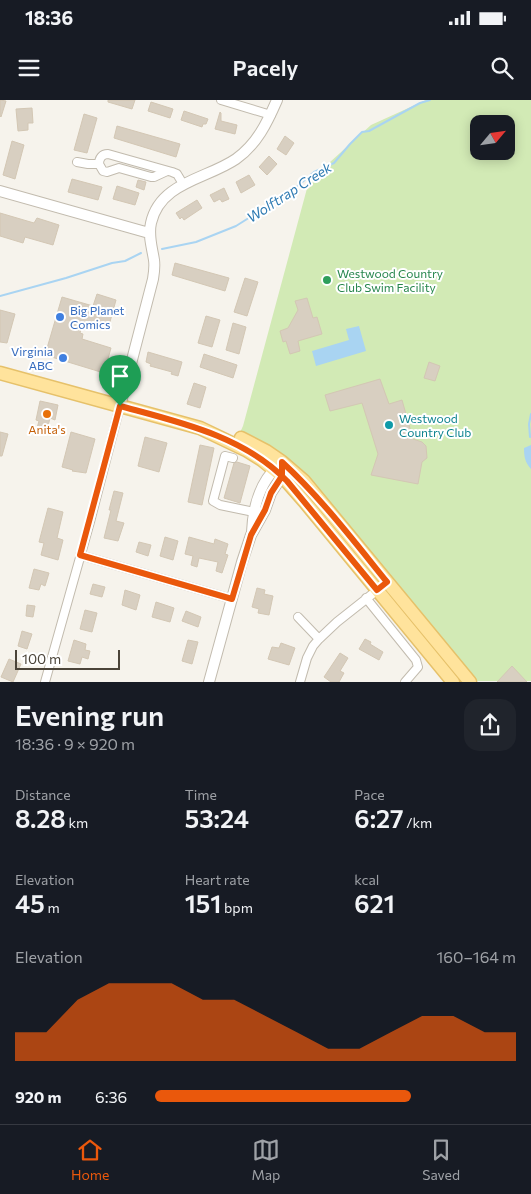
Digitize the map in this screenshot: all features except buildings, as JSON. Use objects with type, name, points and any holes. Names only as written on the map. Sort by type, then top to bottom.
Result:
[{"type":"main road","points":[[0,372],[200,428],[246,450],[304,482],[470,682]]},
{"type":"main road","points":[[280,469],[304,502],[452,682]]},
{"type":"street","points":[[221,100],[271,115]]},
{"type":"street","points":[[45,682],[153,279],[154,260],[149,233],[154,213],[159,204],[172,190],[224,166],[241,155],[263,130],[277,100]]},
{"type":"street","points":[[167,171],[151,178],[121,169],[107,172],[103,171],[99,164],[100,157],[108,154],[161,168],[177,174],[184,184]]},
{"type":"street","points":[[121,169],[124,158]]},
{"type":"street","points":[[77,162],[99,164]]},
{"type":"street","points":[[0,191],[149,233]]},
{"type":"street","points":[[233,458],[225,456],[213,501],[254,512]]},
{"type":"street","points":[[251,535],[252,520],[262,487],[280,469]]},
{"type":"street","points":[[209,682],[251,535],[265,510],[280,469]]},
{"type":"street","points":[[80,555],[232,599]]},
{"type":"street","points":[[300,682],[313,646],[319,639],[387,582]]},
{"type":"street","points":[[366,598],[416,660],[418,667],[405,682]]},
{"type":"street","points":[[298,617],[319,639]]},
{"type":"green space","name":"Westwood Country Club","points":[[426,100],[531,100],[531,681],[470,681],[317,496],[238,437],[243,426],[309,181],[371,125]]},
{"type":"water","points":[[359,326],[366,351],[316,366],[312,351],[349,340],[346,329]]},
{"type":"water","points":[[531,445],[531,469],[525,459],[524,448]]},
{"type":"waterway","name":"Wolftrap Creek","points":[[162,249],[196,242],[236,226],[286,196],[314,172],[334,163],[362,132],[369,131],[420,103],[430,100]]},
{"type":"waterway","name":"Wolftrap Creek","points":[[0,296],[112,263],[125,261],[141,253]]},
{"type":"waterway","points":[[530,437],[529,424],[531,414]]},
{"type":"place","name":"Westwood Country Club Swim Facility","points":[[327,280]]},
{"type":"place","name":"Big Planet Comics","points":[[60,317]]},
{"type":"place","name":"Virginia ABC","points":[[63,358]]},
{"type":"place","name":"Anita's","points":[[47,414]]},
{"type":"place","name":"Westwood Country Club","points":[[389,425]]},
{"type":"route","points":[[120,406],[80,555],[232,599],[251,535],[265,510],[271,493],[282,476],[282,462],[317,496],[387,582],[377,590],[287,481],[282,476],[274,469],[262,460],[246,450],[200,428],[120,406]]}]
